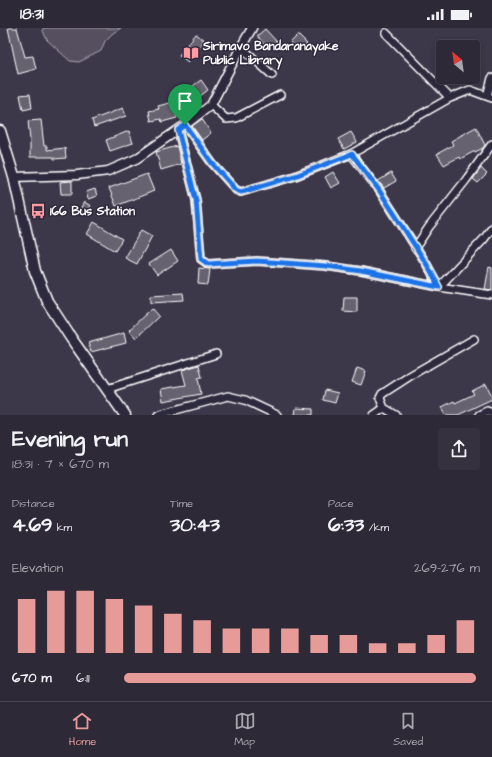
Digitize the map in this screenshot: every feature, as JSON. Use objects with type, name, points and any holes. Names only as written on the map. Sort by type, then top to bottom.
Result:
[{"type":"main road","points":[[0,131],[14,177],[35,271],[47,301],[125,415]]},
{"type":"street","points":[[14,177],[77,175],[108,171],[136,159],[211,105],[252,28]]},
{"type":"street","points":[[386,32],[450,98]]},
{"type":"street","points":[[241,47],[272,75]]},
{"type":"street","points":[[181,128],[236,190],[241,192],[295,176],[352,154],[450,98],[470,90],[489,97],[492,78]]},
{"type":"street","points":[[211,105],[226,119],[236,118],[280,94]]},
{"type":"street","points":[[181,128],[196,200],[201,259],[208,264],[257,261],[326,266],[361,271],[492,296]]},
{"type":"street","points":[[416,248],[429,227],[492,144]]},
{"type":"street","points":[[352,154],[379,190],[426,263],[439,287]]},
{"type":"street","points":[[439,287],[484,239],[492,228]]},
{"type":"street","points":[[396,415],[384,408],[380,398],[382,394],[413,374],[474,339]]},
{"type":"street","points":[[106,389],[216,354]]},
{"type":"street","points":[[158,415],[228,396],[245,400],[277,415]]},
{"type":"street","points":[[374,415],[384,408]]},
{"type":"street","points":[[479,415],[487,411],[492,413]]},
{"type":"shaded area","points":[[43,28],[121,28],[105,41],[101,51],[79,62],[70,61],[47,40]]},
{"type":"building","points":[[8,28],[17,28],[25,57],[33,56],[36,69],[18,74]]},
{"type":"building","points":[[265,29],[277,42],[269,50],[257,36]]},
{"type":"building","points":[[196,34],[204,40],[188,62],[179,55]]},
{"type":"building","points":[[298,35],[307,44],[298,52],[290,43]]},
{"type":"building","points":[[201,80],[208,90],[191,103],[193,106],[176,114],[177,118],[162,122],[161,119],[151,121],[149,111],[159,109],[158,106],[177,101],[174,95],[186,89],[186,91]]},
{"type":"building","points":[[30,94],[32,108],[23,110],[20,95]]},
{"type":"building","points":[[123,108],[126,116],[94,127],[92,120]]},
{"type":"building","points":[[202,119],[211,133],[202,140],[192,126]]},
{"type":"building","points":[[41,120],[44,146],[47,146],[47,150],[65,148],[66,158],[54,159],[54,157],[30,157],[28,121]]},
{"type":"building","points":[[476,127],[485,145],[483,148],[460,159],[459,157],[444,165],[437,154],[453,145],[451,141]]},
{"type":"building","points":[[129,131],[133,143],[110,151],[106,140]]},
{"type":"building","points":[[351,132],[357,142],[344,149],[338,139]]},
{"type":"building","points":[[177,146],[181,164],[161,170],[156,152]]},
{"type":"building","points":[[481,168],[487,174],[478,183],[473,179]]},
{"type":"building","points":[[333,172],[340,183],[331,188],[325,177]]},
{"type":"building","points":[[391,173],[396,181],[384,188],[378,181]]},
{"type":"building","points":[[147,174],[154,191],[116,206],[109,188]]},
{"type":"building","points":[[72,181],[72,194],[61,194],[60,182]]},
{"type":"building","points":[[95,189],[97,196],[88,199],[86,192]]},
{"type":"building","points":[[84,202],[91,206],[85,214],[79,211]]},
{"type":"building","points":[[94,222],[122,239],[115,251],[87,234]]},
{"type":"building","points":[[141,230],[152,236],[137,264],[125,258]]},
{"type":"building","points":[[171,250],[178,261],[157,275],[149,264]]},
{"type":"building","points":[[489,267],[492,268],[492,290],[485,289]]},
{"type":"building","points":[[199,268],[210,269],[208,285],[198,284]]},
{"type":"building","points":[[183,293],[184,300],[151,302],[151,295]]},
{"type":"building","points":[[344,297],[357,297],[357,312],[343,311]]},
{"type":"building","points":[[152,308],[159,316],[136,338],[129,330]]},
{"type":"building","points":[[124,333],[126,343],[91,352],[88,343]]},
{"type":"building","points":[[199,365],[202,377],[198,378],[201,394],[163,401],[161,389],[186,385],[182,370]]},
{"type":"building","points":[[357,368],[366,371],[361,385],[352,382]]},
{"type":"building","points":[[486,384],[492,399],[458,415],[446,415],[442,407],[474,394],[472,391]]},
{"type":"building","points":[[325,390],[338,393],[335,403],[323,400]]},
{"type":"building","points":[[296,408],[313,409],[313,415],[295,415]]},
{"type":"place","name":"Sirimavo Bandaranayake Public Library","points":[[191,53]]},
{"type":"place","name":"166 Bus Station","points":[[38,211]]},
{"type":"route","points":[[185,125],[212,163],[236,190],[241,192],[295,176],[352,154],[379,190],[426,263],[439,287],[361,271],[326,266],[257,261],[208,264],[201,259],[196,200],[178,130],[185,125]]}]
